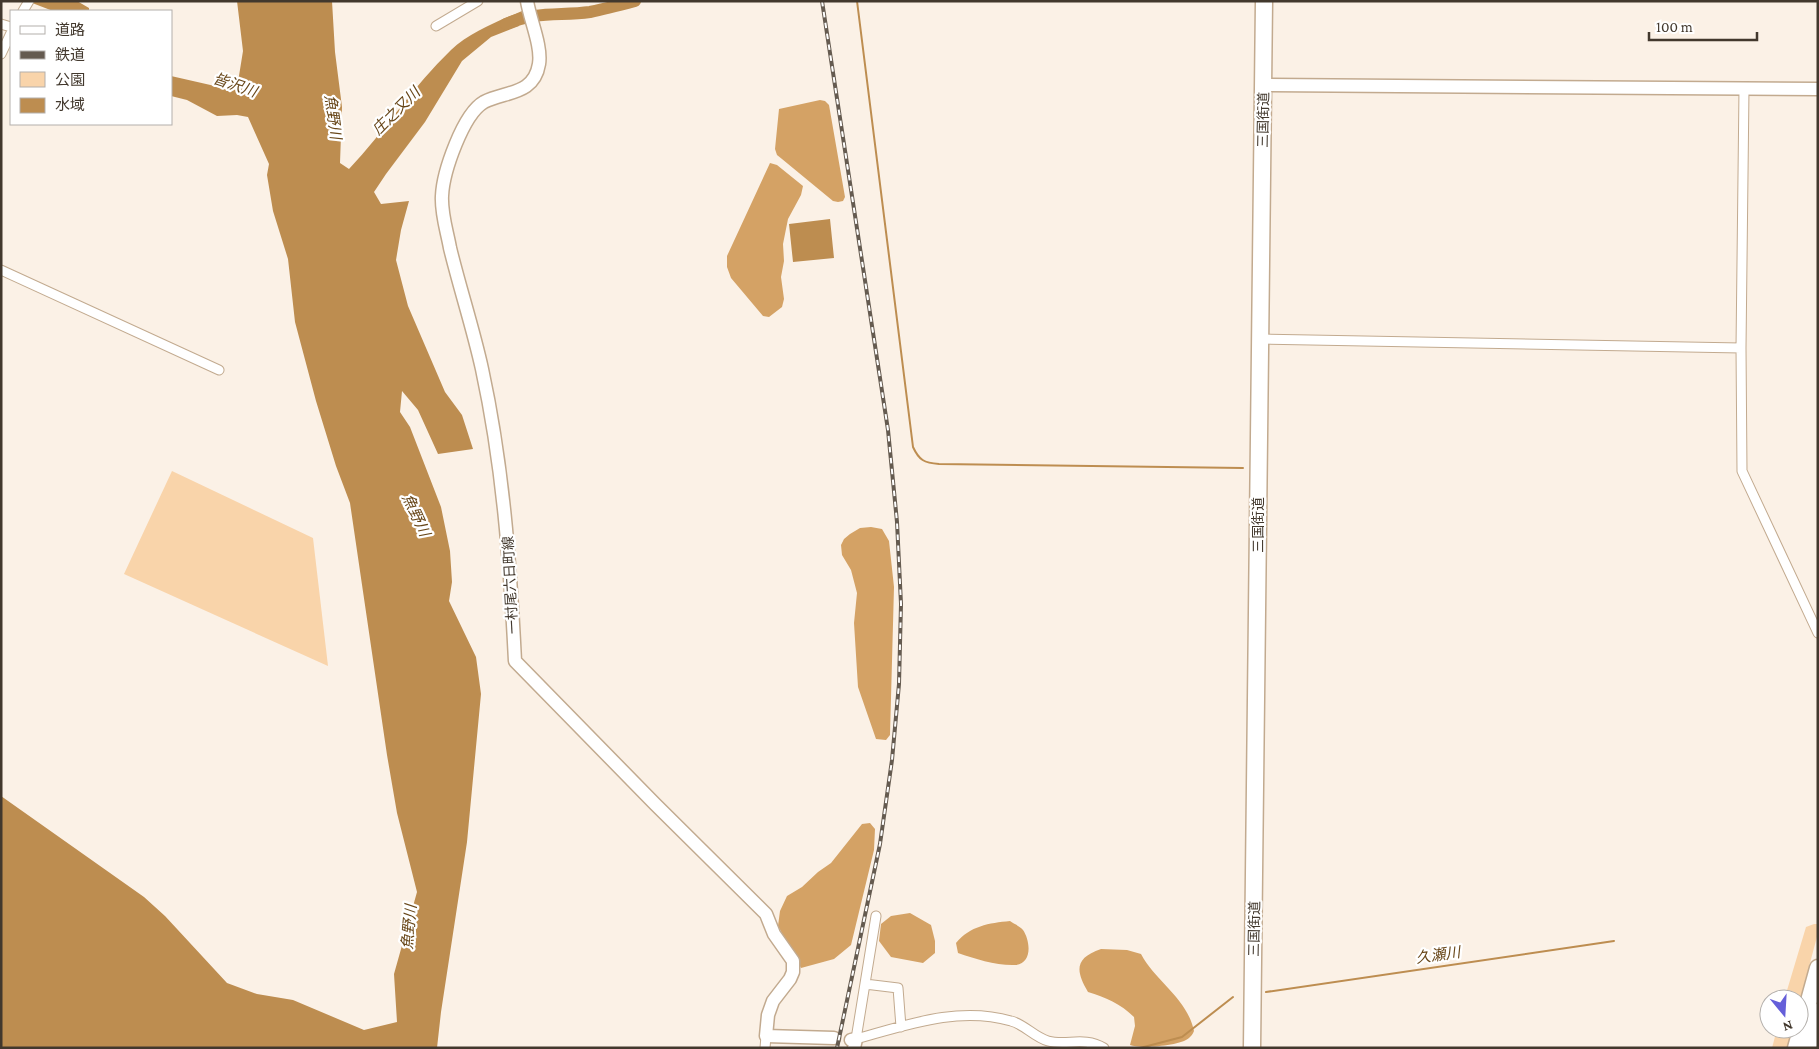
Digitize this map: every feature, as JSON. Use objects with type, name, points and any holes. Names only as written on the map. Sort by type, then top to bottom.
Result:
[{"type":"highway","name":"三国街道","points":[[1252,1048],[1264,1]]},
{"type":"highway","points":[[1796,1048],[1818,968]]},
{"type":"highway","points":[[1808,1048],[1818,1012]]},
{"type":"main road","name":"一村尾六日町線","points":[[528,4],[540,63],[535,77],[526,88],[484,103],[466,120],[445,176],[442,196],[444,218],[456,274],[481,367],[502,480],[508,536],[515,661],[766,914],[774,934],[793,961],[793,972],[773,1001],[768,1015],[765,1042],[834,1038]]},
{"type":"main road","points":[[1263,85],[1818,89]]},
{"type":"street","points":[[436,26],[478,1]]},
{"type":"street","points":[[1,54],[10,35]]},
{"type":"street","points":[[1744,89],[1741,348],[1742,471],[1818,633]]},
{"type":"street","points":[[1,270],[218,370]]},
{"type":"street","points":[[1260,339],[1741,348]]},
{"type":"street","points":[[876,916],[854,1042],[901,1027],[947,1016],[972,1014],[1014,1021],[1048,1041],[1062,1044],[1087,1041],[1104,1048]]},
{"type":"street","points":[[865,984],[898,988],[901,1027]]},
{"type":"green space","points":[[172,471],[313,538],[328,666],[124,574]]},
{"type":"green space","points":[[1818,924],[1818,933],[1803,989],[1787,989],[1806,927]]},
{"type":"green space","points":[[1774,1039],[1789,1039],[1787,1048],[1772,1048]]},
{"type":"shaded area","points":[[820,100],[825,101],[829,105],[845,197],[843,201],[833,201],[777,155],[775,149],[779,109]]},
{"type":"shaded area","points":[[770,163],[777,165],[803,186],[801,195],[788,219],[783,244],[784,261],[781,277],[784,299],[782,307],[769,317],[763,316],[731,278],[727,267],[727,256]]},
{"type":"shaded area","points":[[860,528],[882,529],[889,541],[894,587],[890,735],[886,740],[876,739],[858,687],[854,623],[857,593],[851,570],[842,555],[841,545],[844,539]]},
{"type":"shaded area","points":[[870,823],[875,829],[874,850],[851,945],[834,959],[801,968],[778,926],[780,911],[787,896],[802,887],[831,863],[862,824]]},
{"type":"shaded area","points":[[910,913],[931,925],[935,941],[935,953],[923,963],[891,957],[879,941],[881,924],[891,916]]},
{"type":"shaded area","points":[[1010,921],[1022,929],[1027,939],[1028,956],[1021,963],[1009,965],[994,963],[958,953],[956,943],[967,933],[987,924]]},
{"type":"shaded area","points":[[1101,949],[1127,950],[1141,954],[1147,964],[1185,1009],[1194,1031],[1193,1034],[1184,1041],[1160,1046],[1142,1047],[1130,1045],[1135,1026],[1134,1017],[1124,1008],[1101,996],[1088,992],[1081,977],[1080,966],[1082,961],[1086,956]]},
{"type":"water","points":[[27,1],[77,1],[89,8],[89,10],[50,10]]},
{"type":"water","points":[[237,1],[332,1],[335,52],[342,107],[340,163],[349,169],[424,78],[451,50],[475,32],[522,11],[519,26],[491,37],[462,61],[425,122],[374,192],[381,204],[409,201],[401,230],[396,260],[408,306],[445,392],[462,415],[473,449],[438,454],[418,410],[402,391],[400,412],[410,427],[441,507],[450,551],[452,582],[449,601],[476,657],[481,694],[467,842],[437,1048],[4,1048],[1,1046],[1,796],[144,897],[165,916],[227,983],[257,994],[293,1000],[364,1030],[397,1022],[394,974],[417,892],[397,813],[387,755],[350,503],[336,466],[316,401],[295,322],[288,259],[273,211],[267,175],[269,164],[248,117],[237,115],[217,116],[187,100],[172,96],[172,76],[228,89],[238,82],[243,51]]},
{"type":"water","points":[[830,219],[834,258],[793,262],[789,224]]},
{"type":"waterway","name":"庄之又川","points":[[506,24],[527,17],[590,12],[635,1]]},
{"type":"waterway","points":[[857,1],[913,447],[917,455],[926,462],[939,464],[1243,468]]},
{"type":"waterway","name":"久瀬川","points":[[1266,992],[1614,941]]},
{"type":"waterway","name":"久瀬川","points":[[1140,1048],[1182,1037],[1233,997]]},
{"type":"railway","points":[[822,1],[888,430],[897,522],[901,604],[899,684],[892,760],[880,844],[837,1048]]},
{"type":"water label","name":"皆沢川","points":[[235,85]]},
{"type":"water label","name":"魚野川","points":[[333,117]]},
{"type":"water label","name":"魚野川","points":[[416,515]]},
{"type":"water label","name":"魚野川","points":[[409,927]]}]
